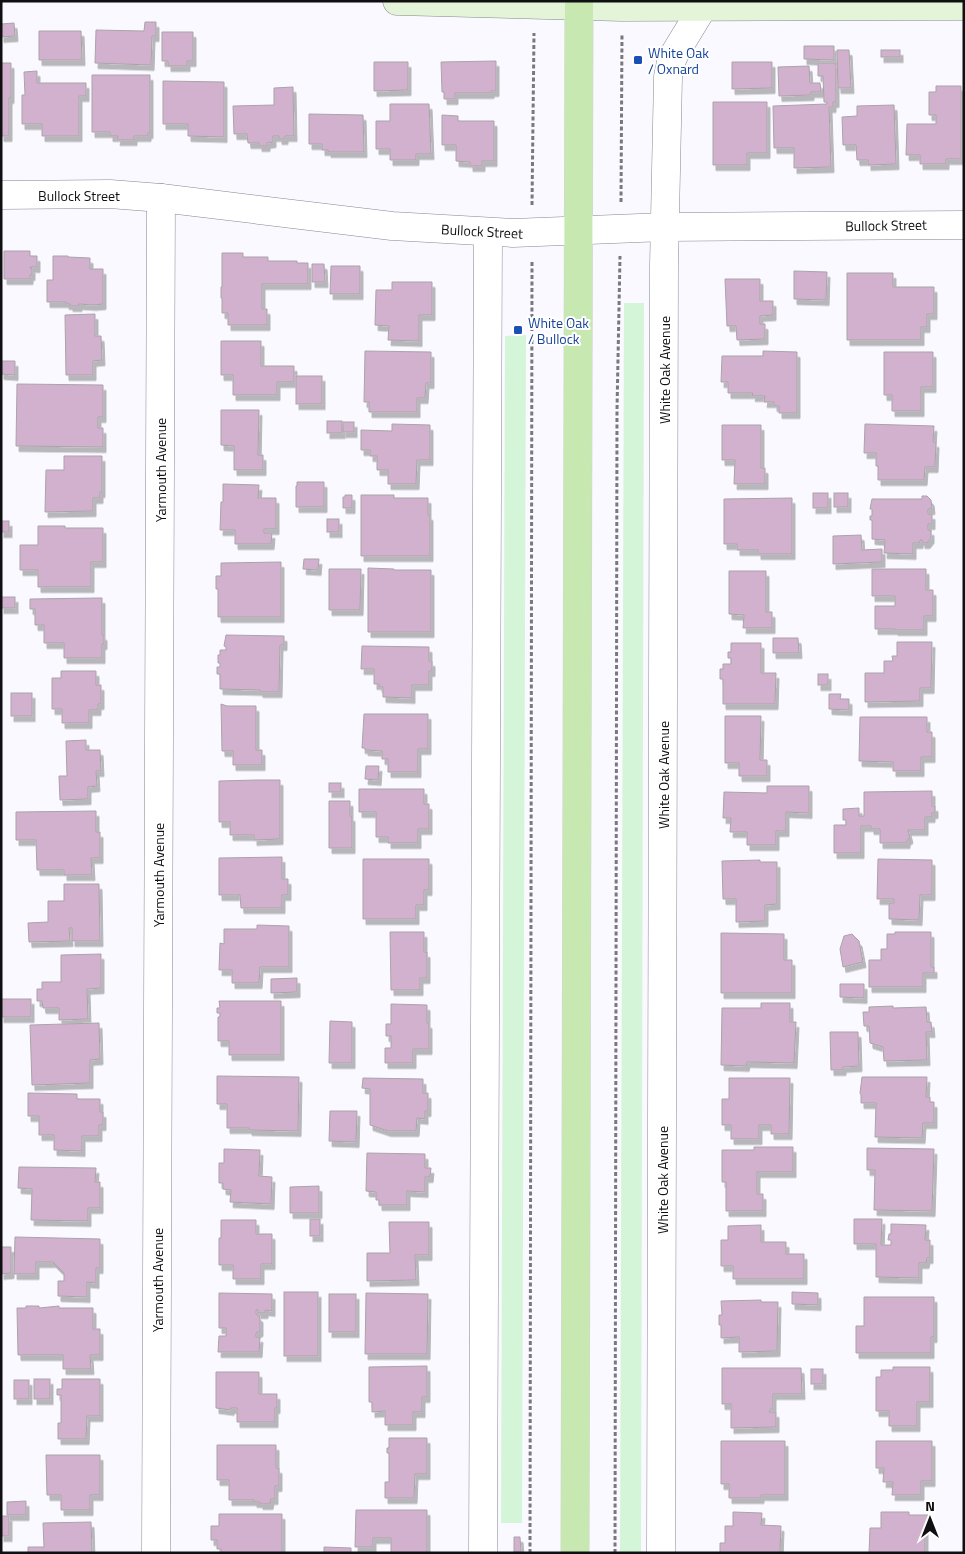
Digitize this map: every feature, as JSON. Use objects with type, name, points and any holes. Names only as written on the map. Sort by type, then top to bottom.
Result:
[{"type":"main road","points":[[397,1],[703,7],[964,6]]},
{"type":"main road","points":[[575,1553],[579,4]]},
{"type":"street","name":"White Oak Avenue","points":[[661,1553],[664,265],[668,77],[675,53],[703,7]]},
{"type":"street","name":"Bullock Street","points":[[1,195],[110,194],[161,198],[392,226],[488,232],[532,233],[666,227],[964,225]]},
{"type":"street","name":"Yarmouth Avenue","points":[[156,1553],[161,198]]},
{"type":"street","points":[[482,1553],[488,232]]},
{"type":"path","points":[[532,186],[534,44]]},
{"type":"path","points":[[621,186],[622,46]]},
{"type":"path","points":[[530,1553],[532,273]]},
{"type":"path","points":[[615,1553],[617,430],[620,276]]},
{"type":"green space","points":[[624,303],[644,303],[641,1553],[620,1553]]},
{"type":"green space","points":[[526,335],[522,1523],[501,1523],[505,336]]},
{"type":"building","points":[[145,22],[156,22],[156,36],[152,36],[151,65],[95,63],[96,30],[144,31]]},
{"type":"building","points":[[14,23],[15,36],[1,37],[1,24]]},
{"type":"building","points":[[39,31],[81,31],[82,60],[39,60]]},
{"type":"building","points":[[162,32],[193,32],[193,61],[187,61],[187,66],[168,66],[168,61],[162,61]]},
{"type":"building","points":[[804,46],[834,46],[834,60],[804,59]]},
{"type":"building","points":[[837,50],[849,50],[851,88],[838,88]]},
{"type":"building","points":[[881,50],[900,50],[900,57],[881,57]]},
{"type":"building","points":[[496,61],[496,91],[491,91],[491,93],[455,93],[455,99],[444,99],[441,62]]},
{"type":"building","points":[[374,62],[408,62],[408,90],[374,91]]},
{"type":"building","points":[[732,62],[772,62],[772,88],[732,89]]},
{"type":"building","points":[[1,63],[11,63],[9,136],[1,136]]},
{"type":"building","points":[[818,63],[836,63],[836,102],[833,102],[833,107],[829,107],[831,167],[794,168],[794,148],[774,148],[773,106],[827,104],[827,102],[824,102],[823,76],[818,76]]},
{"type":"building","points":[[809,66],[810,83],[820,83],[821,92],[811,92],[811,95],[779,96],[778,67]]},
{"type":"building","points":[[37,71],[37,83],[86,83],[86,96],[79,96],[79,136],[42,136],[42,124],[22,124],[22,95],[25,95],[24,72]]},
{"type":"building","points":[[92,75],[150,75],[150,133],[148,133],[148,136],[134,136],[134,140],[117,140],[118,136],[110,136],[110,132],[92,132]]},
{"type":"building","points":[[163,81],[224,82],[224,137],[188,136],[188,124],[163,124]]},
{"type":"building","points":[[936,86],[961,86],[961,159],[946,159],[946,164],[920,164],[920,155],[906,155],[907,124],[936,124],[936,115],[929,115],[929,92],[936,92]]},
{"type":"building","points":[[293,87],[294,136],[285,136],[285,139],[279,139],[279,136],[273,136],[273,142],[267,143],[267,146],[259,146],[259,143],[248,143],[247,134],[234,134],[233,106],[274,105],[274,88]]},
{"type":"building","points":[[713,102],[767,102],[767,153],[747,153],[747,165],[713,165]]},
{"type":"building","points":[[390,104],[429,104],[431,154],[416,154],[416,160],[390,160],[390,149],[376,149],[376,121],[390,121]]},
{"type":"building","points":[[894,105],[896,164],[868,165],[868,160],[857,160],[856,145],[843,145],[842,117],[857,116],[857,106]]},
{"type":"building","points":[[309,114],[363,115],[364,152],[328,152],[328,150],[322,150],[322,144],[309,144]]},
{"type":"building","points":[[442,115],[458,116],[458,121],[494,121],[494,161],[482,161],[482,166],[470,166],[470,162],[456,161],[456,145],[442,145]]},
{"type":"building","points":[[4,251],[30,251],[30,256],[37,256],[37,267],[30,267],[32,268],[32,275],[30,275],[30,279],[4,279]]},
{"type":"building","points":[[222,253],[243,253],[243,257],[268,257],[268,261],[308,263],[308,284],[262,284],[262,309],[267,309],[267,325],[228,325],[228,313],[222,313]]},
{"type":"building","points":[[53,256],[90,258],[90,269],[103,269],[103,304],[70,306],[66,302],[47,302],[47,280],[53,280]]},
{"type":"building","points":[[312,264],[324,264],[325,282],[312,282]]},
{"type":"building","points":[[331,266],[360,266],[360,294],[330,294]]},
{"type":"building","points":[[794,271],[827,272],[826,300],[794,299]]},
{"type":"building","points":[[847,273],[893,273],[893,287],[934,287],[934,314],[927,314],[927,327],[921,327],[921,340],[847,340]]},
{"type":"building","points":[[725,279],[760,279],[760,301],[773,301],[773,315],[760,316],[760,324],[765,324],[765,339],[737,340],[736,326],[727,326]]},
{"type":"building","points":[[392,282],[432,282],[432,315],[419,315],[419,341],[388,340],[389,326],[375,325],[376,290],[392,290]]},
{"type":"building","points":[[95,314],[95,336],[101,336],[102,360],[93,361],[93,375],[66,375],[65,315]]},
{"type":"building","points":[[221,341],[261,341],[261,366],[294,366],[294,382],[277,382],[277,395],[233,395],[233,375],[221,375]]},
{"type":"building","points":[[365,351],[431,352],[431,383],[426,383],[425,398],[417,398],[417,412],[369,412],[369,402],[364,402]]},
{"type":"building","points":[[763,351],[797,352],[797,413],[779,413],[779,406],[774,406],[774,402],[764,402],[765,396],[752,396],[753,393],[728,393],[728,382],[721,382],[722,356],[763,356]]},
{"type":"building","points":[[884,352],[933,352],[933,387],[921,387],[921,411],[892,411],[892,395],[884,395]]},
{"type":"building","points":[[1,361],[15,361],[15,375],[1,374]]},
{"type":"building","points":[[296,376],[322,376],[322,404],[296,404]]},
{"type":"building","points":[[17,384],[103,385],[103,417],[98,417],[98,428],[103,428],[103,447],[16,446]]},
{"type":"building","points":[[221,410],[259,410],[258,455],[263,455],[263,470],[234,470],[234,446],[221,445]]},
{"type":"building","points":[[327,421],[342,421],[342,433],[327,433]]},
{"type":"building","points":[[343,422],[354,422],[354,432],[343,432]]},
{"type":"building","points":[[392,424],[430,425],[430,460],[417,460],[416,484],[388,484],[388,470],[377,470],[377,456],[370,456],[370,450],[361,450],[361,430],[392,431]]},
{"type":"building","points":[[865,424],[934,426],[933,442],[936,442],[935,467],[925,467],[924,480],[878,480],[876,453],[864,453]]},
{"type":"building","points":[[722,425],[761,425],[761,468],[765,468],[765,484],[734,484],[735,460],[722,460]]},
{"type":"building","points":[[64,456],[102,456],[102,492],[100,492],[100,498],[93,498],[93,511],[45,512],[46,470],[64,470]]},
{"type":"building","points":[[297,482],[324,482],[324,507],[296,507]]},
{"type":"building","points":[[223,484],[259,485],[258,498],[276,498],[276,529],[264,529],[264,533],[272,533],[271,544],[235,544],[235,530],[220,530]]},
{"type":"building","points":[[813,493],[828,493],[828,508],[813,508]]},
{"type":"building","points":[[834,493],[848,493],[848,507],[834,507]]},
{"type":"building","points":[[345,495],[352,495],[352,508],[343,508],[343,497]]},
{"type":"building","points":[[361,495],[394,495],[394,498],[428,498],[430,556],[361,556]]},
{"type":"building","points":[[922,496],[927,496],[931,500],[932,509],[928,509],[928,514],[932,514],[932,524],[928,524],[928,530],[931,530],[931,538],[927,543],[922,543],[922,540],[920,540],[920,543],[913,543],[913,554],[884,553],[885,540],[872,539],[872,520],[870,520],[870,516],[872,516],[872,509],[870,509],[872,499],[922,499]]},
{"type":"building","points":[[792,498],[792,554],[758,554],[758,550],[737,550],[737,544],[724,544],[724,499]]},
{"type":"building","points":[[327,519],[339,519],[339,532],[327,532]]},
{"type":"building","points":[[1,521],[9,521],[9,532],[1,532]]},
{"type":"building","points":[[38,526],[103,528],[103,562],[91,562],[91,587],[38,587],[38,570],[20,570],[20,545],[38,545]]},
{"type":"building","points":[[861,535],[862,550],[882,549],[882,562],[833,564],[833,536]]},
{"type":"building","points":[[304,559],[319,559],[318,570],[303,569]]},
{"type":"building","points":[[281,562],[281,617],[218,617],[216,576],[221,576],[221,563]]},
{"type":"building","points":[[368,568],[431,570],[431,632],[368,632]]},
{"type":"building","points":[[329,569],[361,569],[360,610],[329,610]]},
{"type":"building","points":[[872,569],[926,569],[926,590],[933,590],[933,616],[924,616],[924,630],[875,629],[875,606],[895,606],[895,596],[872,596]]},
{"type":"building","points":[[729,571],[766,571],[766,612],[772,612],[772,628],[743,628],[744,615],[729,614]]},
{"type":"building","points":[[1,597],[15,597],[15,608],[1,608]]},
{"type":"building","points":[[102,598],[102,635],[104,635],[104,644],[102,644],[102,658],[64,658],[64,643],[44,643],[44,625],[35,625],[35,609],[30,609],[30,599]]},
{"type":"building","points":[[226,635],[284,636],[284,645],[280,645],[279,692],[220,689],[220,674],[217,674],[217,667],[220,667],[218,655],[220,655],[220,650],[226,650],[224,646]]},
{"type":"building","points":[[773,638],[798,638],[799,653],[773,653]]},
{"type":"building","points":[[897,642],[932,642],[931,688],[920,688],[920,701],[865,702],[865,673],[884,673],[884,661],[893,661],[892,656],[897,656]]},
{"type":"building","points":[[731,643],[761,643],[761,673],[776,673],[775,704],[723,704],[723,679],[720,679],[720,669],[723,669],[723,664],[731,664],[728,652],[731,652]]},
{"type":"building","points":[[362,646],[429,647],[429,661],[432,661],[432,671],[429,671],[429,685],[412,685],[412,698],[383,697],[383,687],[379,687],[379,684],[374,684],[374,669],[361,669]]},
{"type":"building","points":[[61,671],[96,671],[96,685],[101,685],[101,704],[98,704],[98,710],[89,710],[89,723],[62,723],[62,709],[52,709],[52,678],[61,678]]},
{"type":"building","points":[[818,674],[828,674],[828,685],[818,685]]},
{"type":"building","points":[[11,693],[32,693],[32,716],[11,716]]},
{"type":"building","points":[[829,694],[841,694],[840,699],[849,699],[849,710],[829,709]]},
{"type":"building","points":[[221,704],[227,706],[256,706],[256,750],[262,750],[262,765],[233,765],[233,751],[222,751]]},
{"type":"building","points":[[364,714],[428,714],[428,749],[418,749],[418,772],[388,772],[388,759],[382,759],[382,751],[365,750],[365,748],[362,748]]},
{"type":"building","points":[[725,716],[761,716],[760,760],[767,760],[767,776],[739,776],[739,763],[725,763]]},
{"type":"building","points":[[860,717],[927,717],[927,732],[932,732],[932,757],[921,757],[921,771],[893,771],[893,762],[859,761]]},
{"type":"building","points":[[86,740],[86,750],[100,750],[101,771],[96,771],[97,786],[88,787],[88,799],[60,800],[59,776],[67,776],[66,741]]},
{"type":"building","points":[[366,766],[379,766],[378,780],[365,779]]},
{"type":"building","points":[[280,780],[280,839],[254,840],[254,835],[230,835],[230,822],[219,822],[219,781]]},
{"type":"building","points":[[329,783],[341,783],[341,792],[329,792]]},
{"type":"building","points":[[767,786],[809,786],[809,813],[786,812],[786,831],[776,831],[776,845],[747,845],[747,832],[730,832],[731,818],[723,818],[724,792],[767,793]]},
{"type":"building","points":[[359,789],[424,789],[424,804],[429,804],[429,829],[418,829],[418,843],[388,843],[388,837],[376,837],[376,812],[359,812]]},
{"type":"building","points":[[932,791],[932,806],[935,806],[935,813],[932,813],[932,817],[925,817],[925,830],[908,830],[910,838],[907,840],[907,843],[880,843],[880,829],[871,829],[871,826],[861,826],[861,853],[834,853],[834,825],[846,825],[846,820],[843,820],[843,809],[859,808],[859,816],[864,816],[864,792]]},
{"type":"building","points":[[329,801],[350,801],[352,848],[329,848]]},
{"type":"building","points":[[96,811],[96,832],[100,832],[100,858],[91,858],[92,875],[64,875],[64,870],[37,870],[36,840],[16,840],[16,812]]},
{"type":"building","points":[[282,857],[282,879],[288,879],[288,895],[282,895],[282,908],[241,908],[240,895],[219,895],[219,858]]},
{"type":"building","points":[[363,859],[429,859],[429,890],[424,890],[424,905],[416,905],[416,919],[363,919]]},
{"type":"building","points":[[878,859],[932,860],[932,895],[920,895],[919,920],[889,919],[889,903],[894,903],[894,899],[877,899]]},
{"type":"building","points":[[760,860],[760,862],[777,862],[777,904],[765,905],[765,921],[736,922],[736,899],[723,899],[722,861]]},
{"type":"building","points":[[64,884],[99,884],[100,941],[72,941],[72,928],[69,928],[70,941],[29,942],[28,923],[48,922],[48,901],[64,901]]},
{"type":"building","points":[[257,925],[289,926],[289,967],[260,967],[259,983],[232,983],[232,970],[219,970],[220,943],[224,944],[224,929],[257,929]]},
{"type":"building","points":[[390,932],[424,932],[424,952],[427,952],[427,978],[420,978],[420,990],[391,990]]},
{"type":"building","points":[[895,932],[931,932],[931,967],[934,967],[934,973],[923,973],[923,987],[869,987],[869,960],[881,960],[881,949],[887,949],[887,934],[895,934]]},
{"type":"building","points":[[721,933],[784,934],[784,960],[792,960],[792,993],[721,993]]},
{"type":"building","points":[[852,934],[859,941],[863,962],[843,967],[840,949],[844,936]]},
{"type":"building","points":[[101,954],[101,988],[87,989],[88,1019],[59,1020],[59,1008],[43,1008],[42,1001],[37,1001],[37,989],[42,989],[42,982],[61,982],[61,955]]},
{"type":"building","points":[[297,978],[297,992],[271,993],[271,979]]},
{"type":"building","points":[[840,984],[864,984],[864,998],[840,997]]},
{"type":"building","points":[[1,999],[31,999],[31,1017],[1,1017]]},
{"type":"building","points":[[219,1001],[281,1001],[281,1055],[229,1055],[229,1041],[218,1041],[218,1017],[220,1017],[220,1013],[217,1013],[217,1008],[220,1008]]},
{"type":"building","points":[[761,1003],[790,1003],[790,1022],[796,1022],[794,1063],[747,1062],[746,1066],[721,1065],[722,1008],[761,1008]]},
{"type":"building","points":[[391,1004],[427,1005],[429,1049],[413,1049],[413,1063],[385,1063],[385,1048],[391,1048],[391,1036],[386,1036],[386,1024],[391,1024]]},
{"type":"building","points":[[893,1006],[893,1008],[926,1007],[927,1022],[931,1022],[932,1032],[926,1032],[927,1060],[884,1061],[883,1047],[870,1043],[869,1026],[864,1026],[863,1012],[869,1012],[869,1007]]},
{"type":"building","points":[[330,1021],[352,1022],[352,1063],[329,1063]]},
{"type":"building","points":[[99,1023],[100,1059],[90,1060],[90,1083],[32,1085],[30,1025]]},
{"type":"building","points":[[830,1032],[858,1032],[859,1066],[843,1067],[843,1070],[831,1070]]},
{"type":"building","points":[[217,1076],[299,1077],[298,1131],[227,1128],[227,1104],[217,1104]]},
{"type":"building","points":[[862,1077],[927,1077],[926,1097],[930,1097],[930,1102],[934,1102],[934,1123],[923,1123],[922,1138],[875,1137],[876,1103],[861,1103]]},
{"type":"building","points":[[363,1078],[423,1079],[423,1093],[428,1093],[428,1111],[425,1111],[425,1119],[417,1118],[416,1131],[388,1131],[370,1125],[370,1089],[362,1088]]},
{"type":"building","points":[[729,1078],[790,1078],[789,1134],[771,1134],[771,1125],[759,1125],[759,1139],[731,1139],[731,1125],[722,1125],[722,1099],[729,1099]]},
{"type":"building","points":[[28,1093],[77,1094],[77,1099],[100,1099],[103,1125],[99,1125],[99,1136],[82,1136],[82,1151],[54,1150],[54,1135],[39,1135],[39,1116],[28,1116]]},
{"type":"building","points":[[330,1111],[357,1111],[356,1142],[329,1141]]},
{"type":"building","points":[[754,1147],[793,1147],[793,1172],[757,1172],[757,1194],[763,1194],[763,1211],[726,1211],[726,1182],[722,1182],[722,1150],[754,1150]]},
{"type":"building","points":[[867,1148],[934,1149],[932,1211],[874,1210],[875,1170],[867,1170]]},
{"type":"building","points":[[224,1149],[260,1150],[259,1176],[272,1177],[271,1204],[230,1202],[231,1190],[223,1189],[223,1183],[219,1183],[219,1163],[224,1163]]},
{"type":"building","points":[[367,1153],[425,1154],[425,1168],[431,1168],[430,1177],[425,1177],[425,1192],[407,1191],[407,1205],[379,1205],[379,1200],[376,1200],[376,1192],[366,1191]]},
{"type":"building","points":[[19,1167],[96,1168],[95,1182],[100,1182],[100,1208],[88,1208],[88,1221],[31,1220],[32,1189],[18,1188]]},
{"type":"building","points":[[319,1186],[319,1213],[290,1213],[290,1187]]},
{"type":"building","points":[[310,1219],[320,1219],[320,1236],[310,1236]]},
{"type":"building","points":[[854,1219],[882,1219],[881,1245],[891,1245],[891,1240],[888,1240],[889,1234],[891,1234],[891,1224],[926,1225],[925,1240],[930,1240],[930,1258],[927,1258],[926,1263],[919,1263],[919,1278],[876,1277],[876,1244],[854,1244]]},
{"type":"building","points":[[221,1220],[256,1220],[256,1234],[272,1234],[272,1264],[261,1264],[261,1279],[233,1279],[233,1265],[219,1265]]},
{"type":"building","points":[[389,1222],[429,1222],[429,1255],[415,1255],[416,1280],[367,1281],[367,1253],[390,1253]]},
{"type":"building","points":[[761,1225],[761,1242],[786,1242],[786,1254],[804,1254],[804,1279],[733,1279],[733,1266],[721,1266],[721,1240],[728,1240],[728,1226]]},
{"type":"building","points":[[15,1237],[100,1239],[100,1268],[96,1268],[96,1283],[87,1282],[87,1297],[58,1296],[58,1281],[64,1281],[64,1273],[53,1262],[36,1262],[36,1274],[14,1274]]},
{"type":"building","points":[[1,1247],[11,1247],[11,1273],[1,1274]]},
{"type":"building","points":[[284,1292],[318,1292],[318,1356],[284,1356]]},
{"type":"building","points":[[792,1292],[818,1293],[818,1305],[792,1304]]},
{"type":"building","points":[[219,1293],[272,1294],[272,1311],[265,1310],[265,1313],[258,1313],[258,1310],[256,1310],[256,1314],[260,1317],[260,1331],[256,1333],[256,1337],[260,1337],[259,1352],[218,1352],[219,1336],[226,1336],[226,1328],[219,1328]]},
{"type":"building","points":[[366,1293],[428,1294],[427,1354],[365,1354]]},
{"type":"building","points":[[329,1294],[356,1294],[356,1332],[329,1332]]},
{"type":"building","points":[[864,1297],[934,1297],[934,1337],[931,1337],[931,1353],[856,1353],[856,1326],[864,1326]]},
{"type":"building","points":[[761,1300],[761,1302],[778,1302],[777,1351],[739,1352],[739,1337],[721,1338],[719,1315],[722,1315],[721,1301]]},
{"type":"building","points":[[26,1306],[39,1306],[39,1308],[59,1306],[59,1308],[93,1308],[93,1329],[100,1329],[100,1355],[90,1355],[91,1369],[63,1369],[63,1355],[18,1355],[17,1308],[26,1308]]},
{"type":"building","points":[[427,1366],[427,1397],[422,1397],[422,1412],[413,1412],[413,1425],[385,1425],[385,1411],[372,1412],[372,1402],[369,1402],[369,1367]]},
{"type":"building","points":[[893,1367],[930,1367],[930,1402],[917,1402],[917,1426],[889,1426],[889,1411],[876,1411],[876,1377],[881,1377],[881,1370],[893,1370]]},
{"type":"building","points":[[722,1368],[801,1368],[802,1394],[773,1394],[773,1406],[769,1412],[776,1412],[776,1427],[731,1428],[731,1404],[722,1404]]},
{"type":"building","points":[[811,1369],[823,1369],[823,1384],[811,1384]]},
{"type":"building","points":[[216,1372],[259,1372],[259,1394],[277,1394],[275,1422],[237,1422],[237,1408],[231,1408],[231,1410],[216,1408]]},
{"type":"building","points":[[34,1379],[50,1379],[50,1399],[34,1399]]},
{"type":"building","points":[[62,1379],[100,1379],[100,1416],[87,1416],[86,1439],[58,1439],[58,1423],[61,1423],[61,1395],[57,1395],[57,1389],[62,1389]]},
{"type":"building","points":[[14,1380],[29,1380],[29,1399],[14,1399]]},
{"type":"building","points":[[389,1438],[427,1438],[427,1474],[415,1474],[414,1498],[385,1498],[385,1482],[389,1482],[389,1453],[387,1453],[387,1448],[389,1448]]},
{"type":"building","points":[[721,1441],[785,1441],[785,1495],[761,1495],[761,1498],[729,1498],[729,1484],[721,1484]]},
{"type":"building","points":[[876,1441],[932,1441],[932,1481],[921,1481],[921,1495],[892,1495],[893,1482],[883,1482],[884,1468],[876,1468]]},
{"type":"building","points":[[217,1445],[276,1445],[276,1468],[279,1468],[279,1486],[275,1486],[275,1499],[271,1499],[270,1504],[260,1504],[260,1502],[254,1502],[254,1500],[229,1500],[229,1480],[217,1480]]},
{"type":"building","points":[[46,1455],[100,1455],[100,1495],[90,1495],[90,1510],[61,1510],[61,1495],[47,1495]]},
{"type":"building","points":[[26,1501],[26,1515],[7,1515],[7,1502]]},
{"type":"building","points":[[356,1510],[427,1510],[427,1553],[391,1553],[391,1538],[373,1538],[373,1547],[355,1547]]},
{"type":"building","points":[[733,1512],[762,1513],[761,1525],[781,1526],[780,1553],[720,1553],[720,1543],[725,1543],[725,1526],[733,1526]]},
{"type":"building","points":[[881,1512],[909,1512],[909,1515],[930,1515],[930,1527],[925,1527],[925,1553],[869,1553],[870,1528],[881,1528]]},
{"type":"building","points":[[219,1514],[282,1514],[282,1553],[221,1553],[221,1549],[217,1549],[217,1540],[211,1540],[211,1526],[219,1526]]},
{"type":"building","points":[[1,1516],[9,1516],[9,1536],[1,1536]]},
{"type":"building","points":[[91,1522],[92,1553],[28,1553],[28,1547],[44,1547],[43,1523]]},
{"type":"building","points":[[514,1537],[520,1537],[521,1552],[514,1552]]},
{"type":"building","points":[[324,1547],[351,1548],[351,1553],[324,1553]]},
{"type":"place","name":"White Oak / Oxnard","points":[[638,60]]},
{"type":"place","name":"White Oak / Bullock","points":[[518,330]]}]
